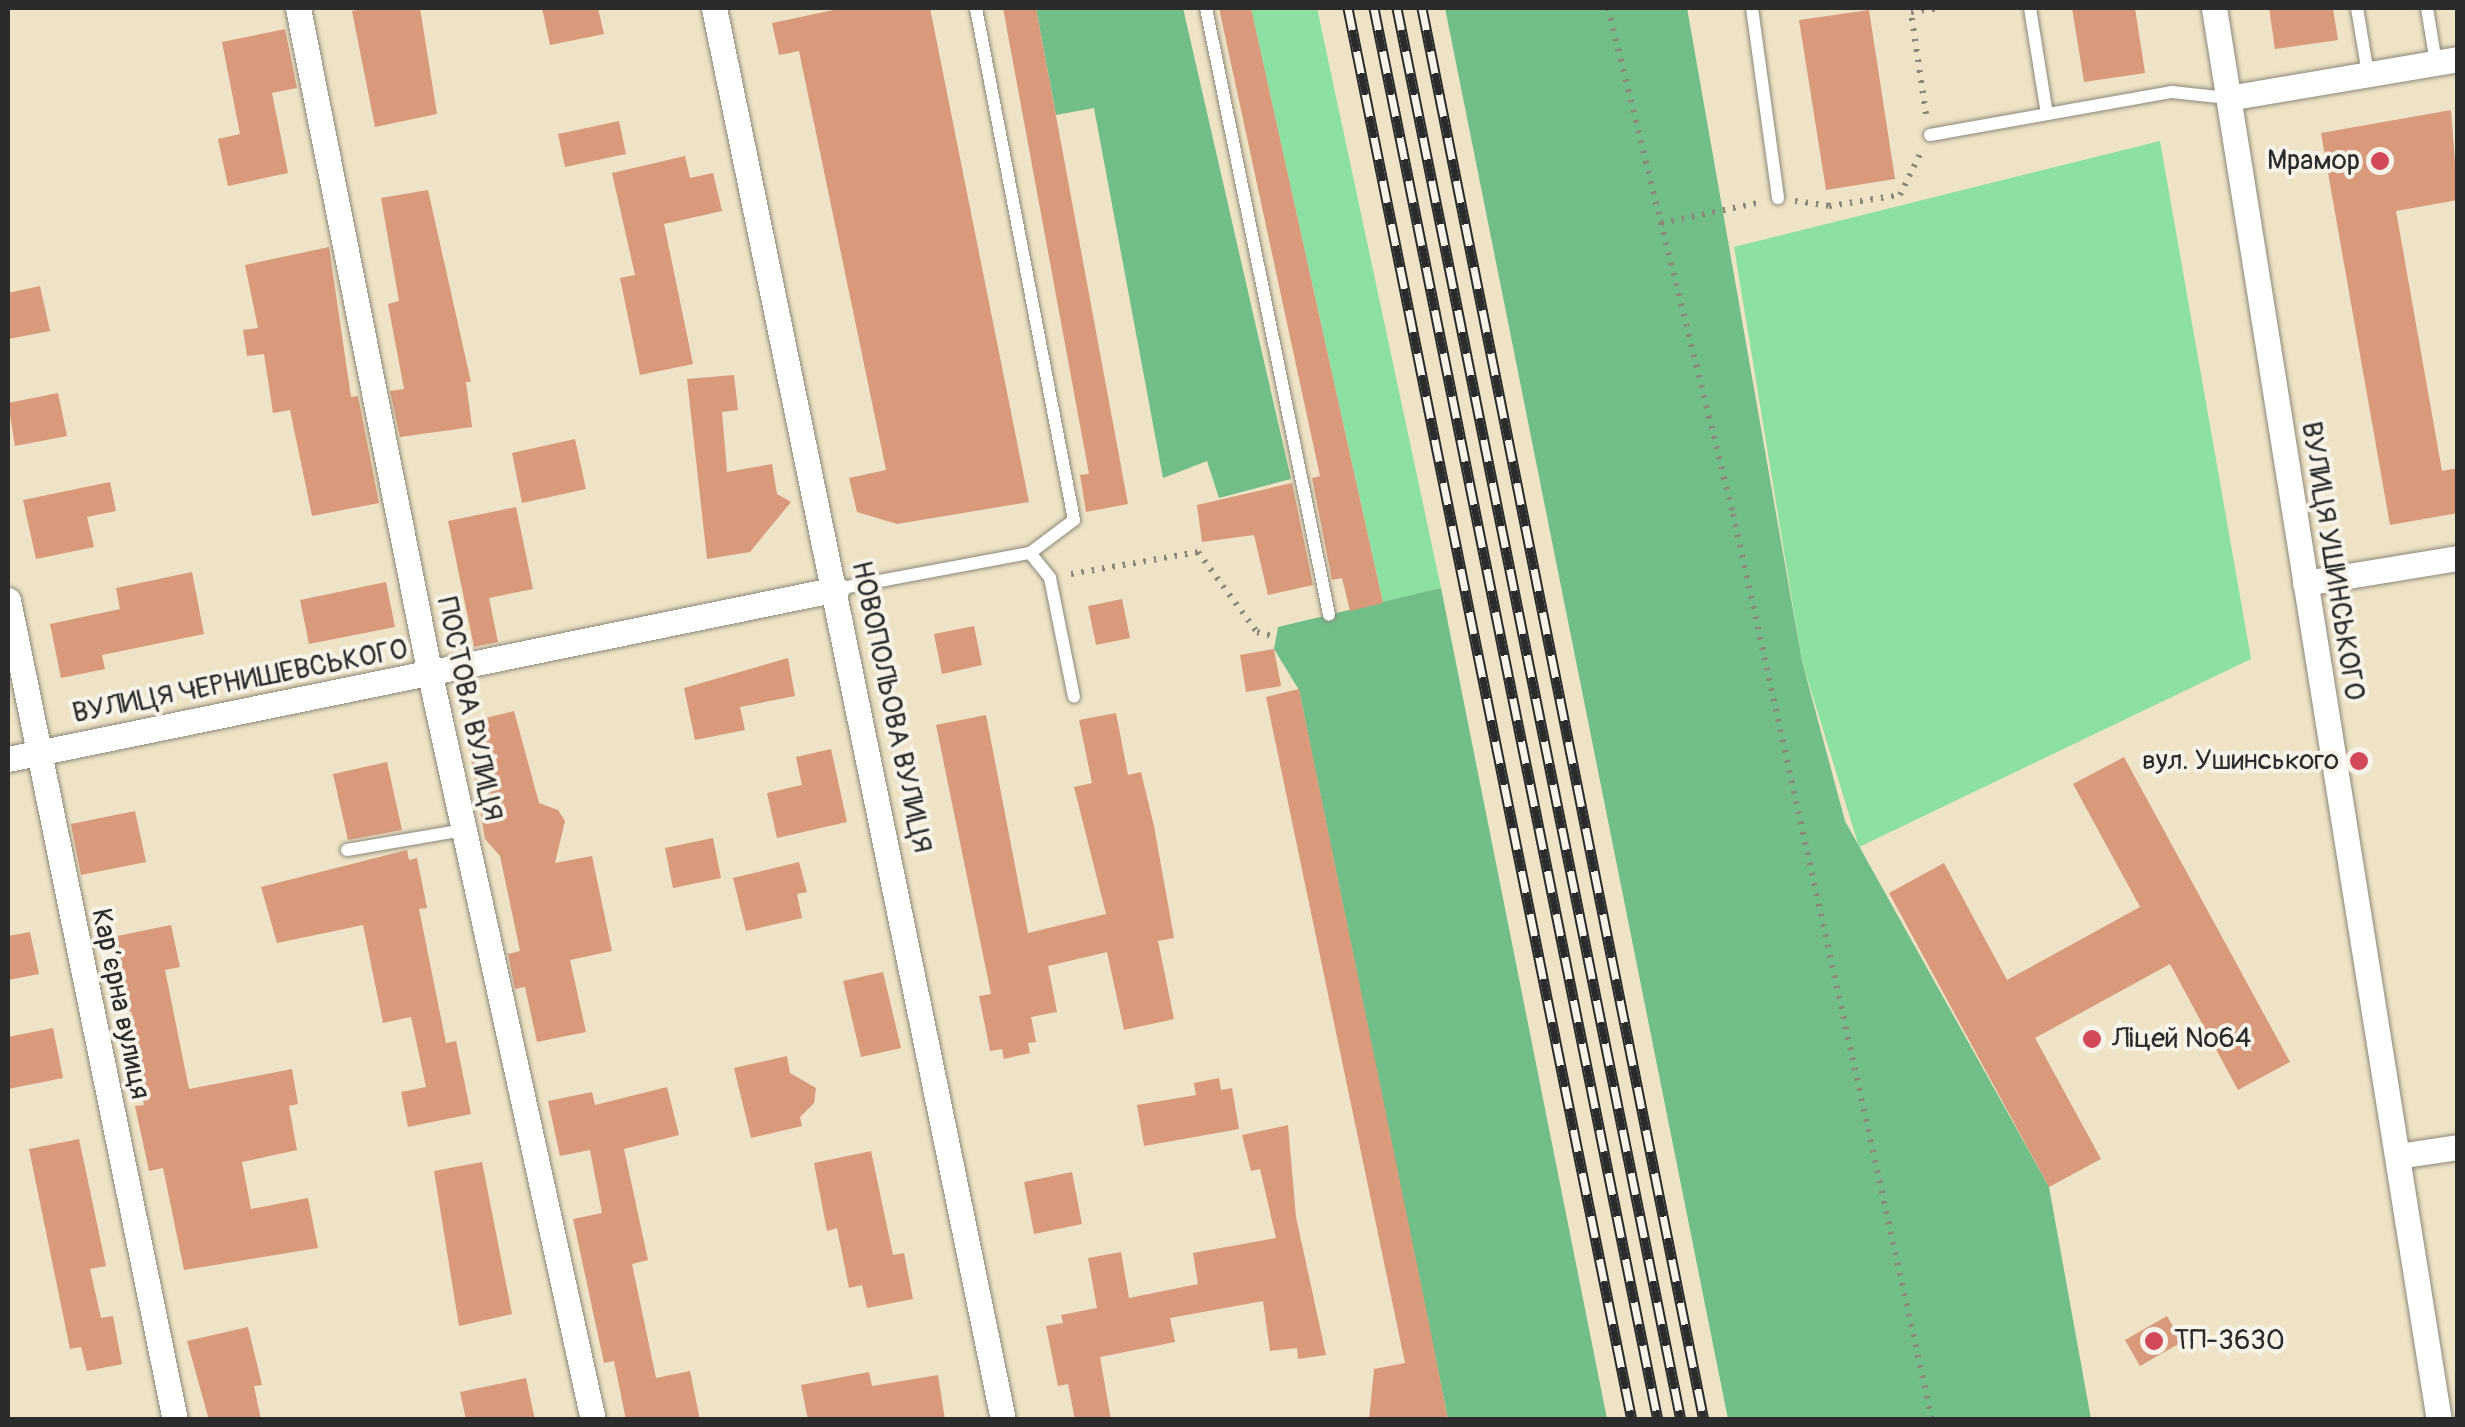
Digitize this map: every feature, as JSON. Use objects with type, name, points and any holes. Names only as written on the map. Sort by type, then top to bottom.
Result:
[{"type":"street","name":"ПОСТОВА ВУЛИЦЯ","points":[[298,8],[430,675],[593,1420]]},
{"type":"street","name":"НОВОПОЛЬОВА ВУЛИЦЯ","points":[[714,8],[836,589],[1003,1420]]},
{"type":"street","name":"ВУЛИЦЯ УШИНСЬКОГО","points":[[2214,8],[2440,1420]]},
{"type":"street","points":[[2228,98],[2447,61]]},
{"type":"street","points":[[2306,583],[2458,558]]},
{"type":"street","name":"ВУЛИЦЯ ЧЕРНИШЕВСЬКОГО","points":[[8,759],[836,589]]},
{"type":"street","name":"Карʼєрна вулиця","points":[[8,600],[175,1420]]},
{"type":"street","points":[[2398,1156],[2458,1146]]},
{"type":"lane","points":[[836,589],[1030,553],[1074,520],[976,8]]},
{"type":"lane","points":[[1206,8],[1329,616]]},
{"type":"lane","points":[[1752,8],[1778,198]]},
{"type":"lane","points":[[2030,8],[2047,114]]},
{"type":"lane","points":[[2357,8],[2368,74]]},
{"type":"lane","points":[[2427,8],[2447,61]]},
{"type":"lane","points":[[1930,135],[2172,92],[2228,98]]},
{"type":"lane","points":[[1030,553],[1050,578],[1074,697]]},
{"type":"lane","points":[[347,850],[464,830]]},
{"type":"path","points":[[1608,8],[1732,514],[1932,1420]]},
{"type":"path","points":[[1662,223],[1778,198],[1829,206],[1900,195],[1930,135],[1911,12],[1938,8]]},
{"type":"path","points":[[1050,578],[1198,552],[1256,632],[1273,636]]},
{"type":"green space","points":[[1036,8],[1183,8],[1291,479],[1219,498],[1207,461],[1163,478],[1094,108],[1056,115]]},
{"type":"green space","points":[[1251,8],[1317,8],[1441,588],[1383,603]]},
{"type":"green space","points":[[1445,8],[1687,8],[1802,661],[1845,821],[2049,1187],[2091,1419],[1728,1419]]},
{"type":"green space","points":[[2160,141],[2251,659],[1859,847],[1802,661],[1734,247]]},
{"type":"green space","points":[[1441,588],[1607,1419],[1448,1419],[1299,690],[1274,649],[1278,627]]},
{"type":"building","points":[[420,8],[437,114],[375,127],[352,11]]},
{"type":"building","points":[[542,8],[598,8],[604,34],[550,45]]},
{"type":"building","points":[[843,8],[930,8],[1029,502],[897,524],[857,512],[849,478],[886,470],[799,51],[779,55],[772,23]]},
{"type":"building","points":[[1003,8],[1036,8],[1128,504],[1086,512],[1080,475],[1089,474]]},
{"type":"building","points":[[1219,8],[1251,8],[1383,603],[1350,611],[1342,578],[1332,580],[1312,478],[1320,476]]},
{"type":"building","points":[[2072,8],[2135,8],[2145,73],[2084,82]]},
{"type":"building","points":[[2269,8],[2333,8],[2338,40],[2275,49]]},
{"type":"building","points":[[1869,10],[1895,179],[1826,190],[1799,20]]},
{"type":"building","points":[[285,29],[297,88],[272,93],[288,173],[228,186],[218,139],[240,134],[222,42]]},
{"type":"building","points":[[2451,110],[2458,200],[2396,211],[2442,471],[2458,468],[2458,513],[2390,525],[2321,133]]},
{"type":"building","points":[[619,121],[626,154],[565,167],[558,134]]},
{"type":"building","points":[[685,156],[690,178],[713,173],[722,211],[664,224],[693,364],[640,375],[620,278],[635,275],[612,173]]},
{"type":"building","points":[[428,190],[471,382],[466,382],[472,427],[400,437],[390,391],[404,389],[388,304],[399,301],[381,198]]},
{"type":"building","points":[[329,247],[351,397],[358,396],[379,503],[312,516],[290,410],[273,413],[264,354],[247,356],[243,330],[258,328],[245,265]]},
{"type":"building","points":[[40,286],[50,331],[8,339],[8,293]]},
{"type":"building","points":[[734,375],[738,410],[722,412],[727,472],[772,464],[777,494],[791,502],[750,552],[707,559],[687,379]]},
{"type":"building","points":[[58,393],[67,436],[15,446],[8,403]]},
{"type":"building","points":[[575,439],[586,489],[522,503],[512,453]]},
{"type":"building","points":[[110,482],[116,511],[87,517],[94,547],[36,559],[23,500]]},
{"type":"building","points":[[1292,483],[1313,585],[1268,595],[1254,535],[1202,542],[1197,505]]},
{"type":"building","points":[[516,507],[533,589],[489,598],[498,642],[474,647],[448,521]]},
{"type":"building","points":[[192,572],[204,634],[102,655],[105,669],[61,678],[50,624],[120,609],[116,588]]},
{"type":"building","points":[[386,582],[395,627],[309,644],[300,600]]},
{"type":"building","points":[[1122,599],[1130,638],[1096,645],[1088,606]]},
{"type":"building","points":[[974,626],[982,665],[942,674],[934,634]]},
{"type":"building","points":[[1274,649],[1281,686],[1246,692],[1240,655]]},
{"type":"building","points":[[788,658],[795,696],[740,707],[745,730],[695,740],[684,688]]},
{"type":"building","points":[[1299,689],[1448,1420],[1369,1420],[1374,1369],[1405,1363],[1266,697]]},
{"type":"building","points":[[514,711],[539,803],[558,810],[565,821],[555,863],[592,856],[612,951],[570,960],[586,1032],[537,1042],[525,987],[515,989],[508,954],[520,951],[500,856],[485,839],[465,723]]},
{"type":"building","points":[[1116,713],[1128,775],[1141,772],[1154,826],[1174,938],[1158,941],[1174,1019],[1124,1030],[1107,952],[1048,966],[1057,1012],[1031,1017],[1036,1042],[1028,1043],[1030,1053],[1004,1059],[1002,1049],[990,1051],[979,996],[991,994],[936,725],[986,715],[1028,933],[1106,914],[1074,787],[1092,783],[1079,720]]},
{"type":"building","points":[[831,749],[847,822],[777,838],[767,793],[802,785],[796,757]]},
{"type":"building","points":[[2124,757],[2290,1062],[2238,1090],[2170,964],[2035,1038],[2101,1159],[2049,1187],[1889,893],[1944,863],[2007,980],[2140,907],[2073,784]]},
{"type":"building","points":[[387,762],[402,830],[348,840],[333,774]]},
{"type":"building","points":[[135,811],[146,862],[81,875],[71,824]]},
{"type":"building","points":[[713,838],[721,878],[673,888],[665,848]]},
{"type":"building","points":[[407,850],[409,860],[417,858],[427,908],[419,909],[446,1043],[456,1041],[471,1114],[408,1127],[401,1092],[426,1087],[411,1017],[383,1023],[363,925],[277,943],[261,887]]},
{"type":"building","points":[[799,862],[807,892],[797,894],[802,918],[746,931],[733,878]]},
{"type":"building","points":[[171,925],[180,967],[165,970],[189,1089],[292,1069],[298,1104],[289,1106],[297,1150],[242,1162],[251,1209],[308,1198],[318,1248],[184,1270],[163,1168],[149,1171],[135,1106],[144,1105],[112,937]]},
{"type":"building","points":[[30,932],[39,974],[8,980],[8,936]]},
{"type":"building","points":[[883,972],[901,1048],[861,1057],[843,981]]},
{"type":"building","points":[[53,1028],[63,1078],[8,1089],[8,1037]]},
{"type":"building","points":[[787,1056],[790,1073],[816,1088],[814,1103],[800,1117],[802,1126],[751,1138],[734,1068]]},
{"type":"building","points":[[1219,1078],[1221,1090],[1232,1088],[1239,1129],[1144,1146],[1137,1105],[1196,1095],[1194,1083]]},
{"type":"building","points":[[667,1087],[679,1135],[624,1149],[648,1260],[632,1264],[656,1378],[690,1371],[700,1420],[626,1420],[614,1361],[604,1363],[573,1219],[602,1213],[590,1150],[560,1156],[548,1101],[592,1092],[595,1105]]},
{"type":"building","points":[[1288,1125],[1296,1217],[1326,1355],[1298,1359],[1297,1348],[1270,1351],[1263,1301],[1170,1318],[1175,1342],[1100,1357],[1111,1420],[1075,1420],[1068,1384],[1058,1386],[1046,1326],[1063,1323],[1061,1315],[1097,1308],[1088,1258],[1121,1252],[1129,1298],[1198,1284],[1193,1253],[1276,1238],[1260,1169],[1251,1171],[1242,1135]]},
{"type":"building","points":[[79,1139],[106,1266],[90,1269],[101,1318],[113,1316],[122,1364],[87,1371],[81,1347],[70,1349],[29,1149]]},
{"type":"building","points":[[871,1151],[893,1255],[904,1253],[913,1299],[867,1308],[862,1285],[849,1288],[837,1228],[827,1231],[814,1163]]},
{"type":"building","points":[[482,1162],[512,1314],[459,1326],[434,1171]]},
{"type":"building","points":[[1072,1172],[1082,1224],[1034,1234],[1024,1182]]},
{"type":"building","name":"ТП-3630","points":[[2167,1316],[2182,1342],[2140,1366],[2125,1340]]},
{"type":"building","points":[[248,1327],[262,1385],[254,1386],[261,1420],[209,1420],[187,1341]]},
{"type":"building","points":[[869,1372],[872,1386],[938,1375],[945,1420],[808,1420],[801,1385]]},
{"type":"building","points":[[526,1378],[535,1420],[466,1420],[460,1392]]},
{"type":"railway","points":[[1348,8],[1632,1420]]},
{"type":"railway","points":[[1374,8],[1658,1420]]},
{"type":"railway","points":[[1397,8],[1681,1420]]},
{"type":"railway","points":[[1422,8],[1704,1420]]},
{"type":"place","name":"Мрамор","points":[[2380,161]]},
{"type":"place","name":"вул. Ушинського","points":[[2359,761]]},
{"type":"place","name":"Ліцей №64","points":[[2092,1039]]},
{"type":"place","name":"ТП-3630","points":[[2154,1341]]}]
